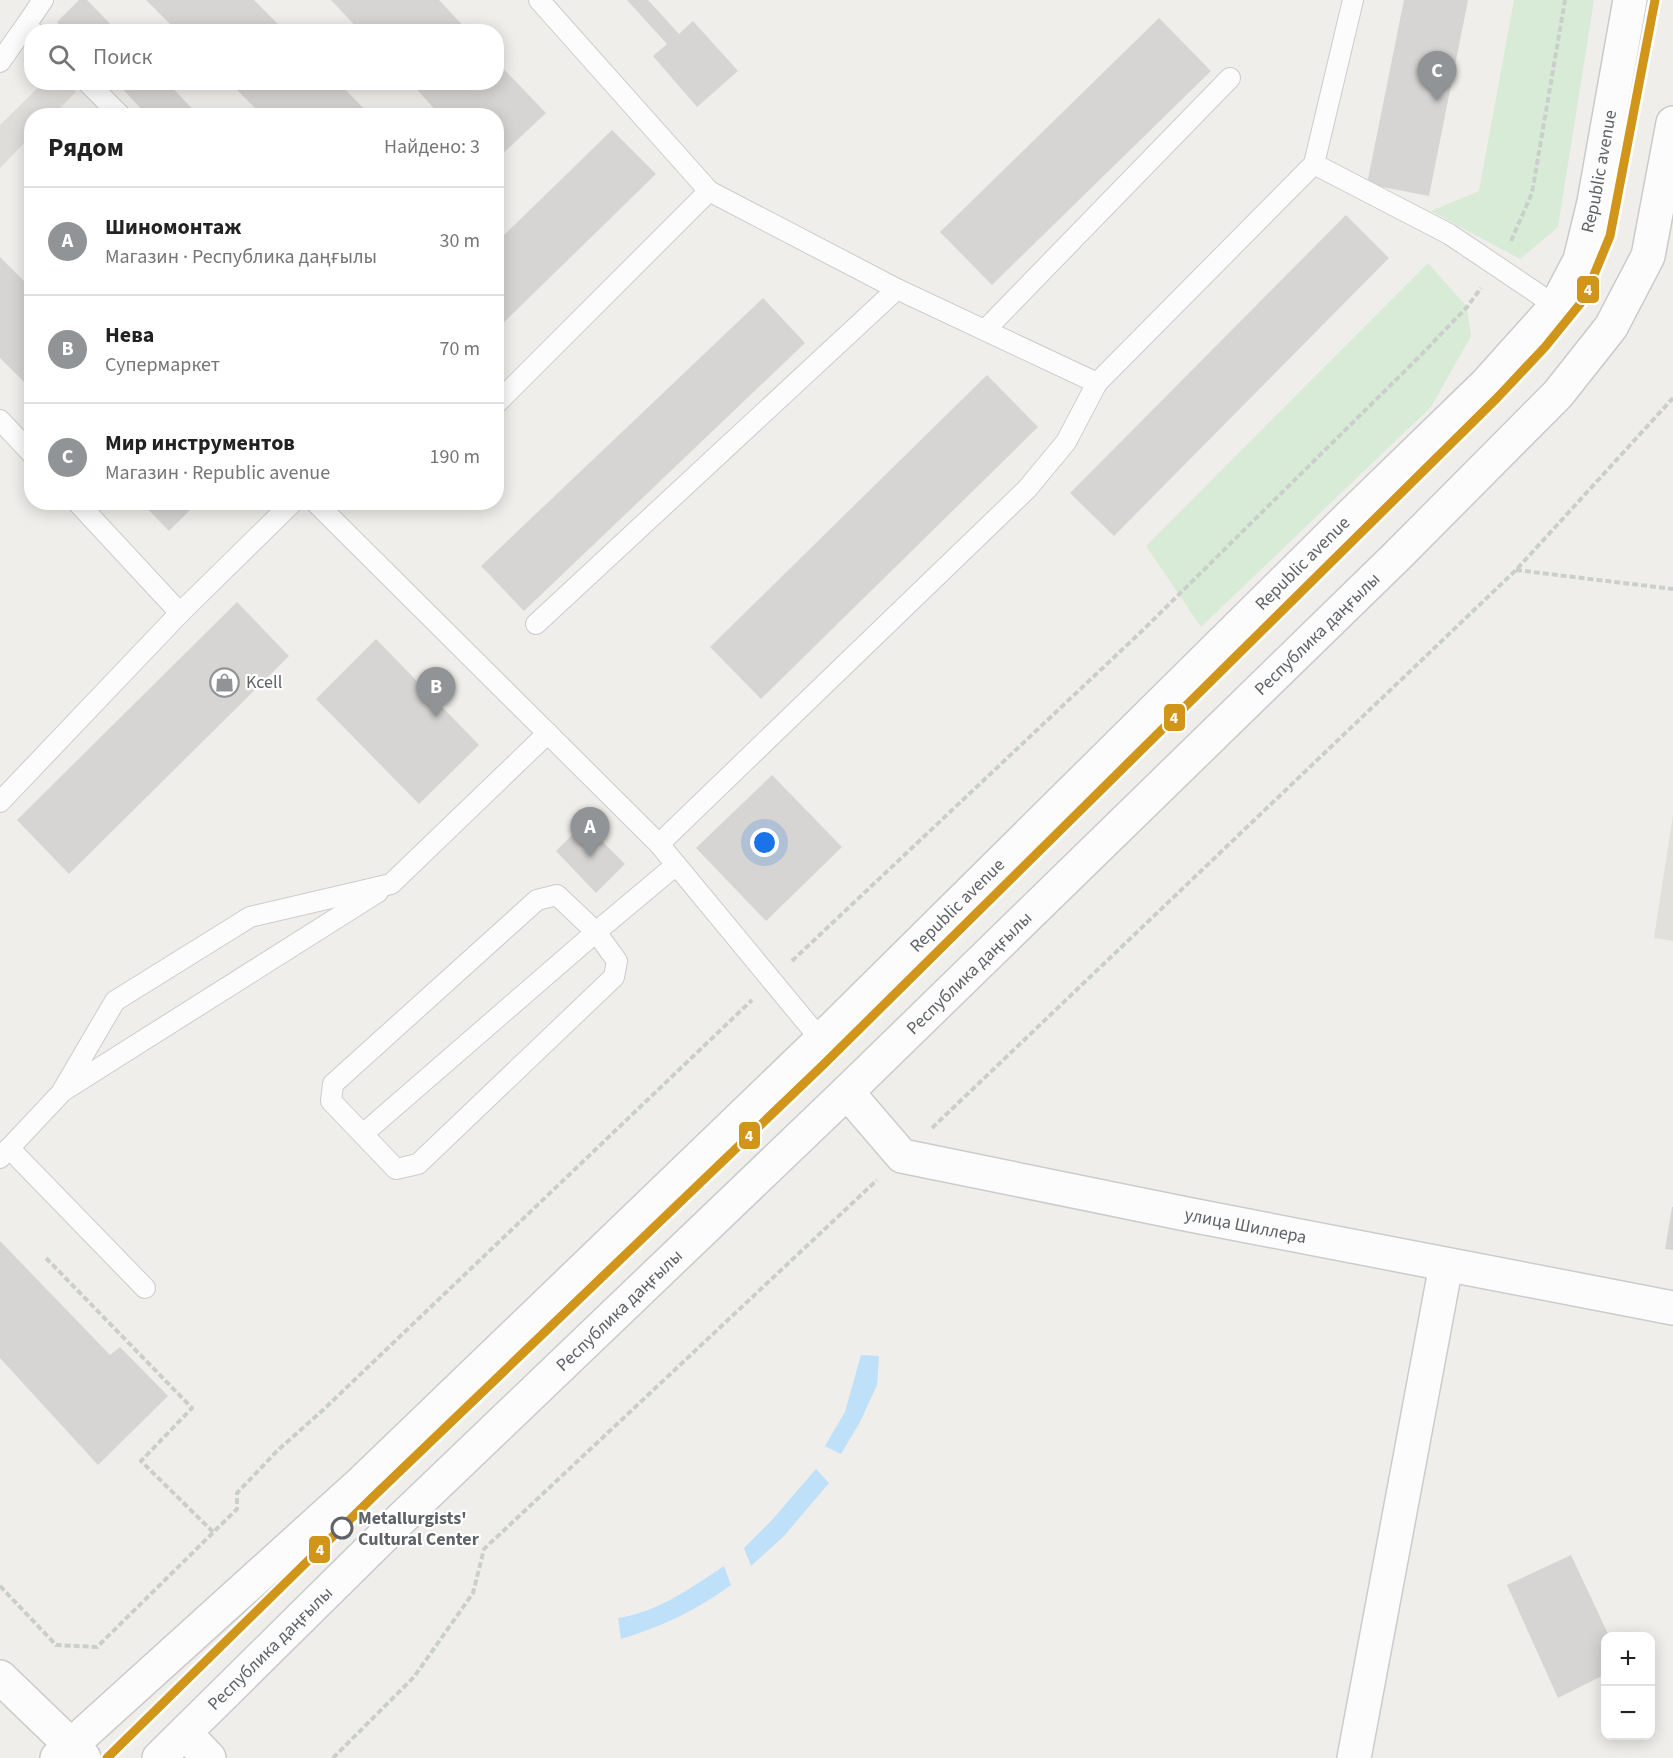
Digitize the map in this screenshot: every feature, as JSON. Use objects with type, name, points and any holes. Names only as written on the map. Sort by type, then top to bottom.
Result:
[{"type":"main road","name":"Republic avenue","points":[[821,1040],[1486,384],[1556,306],[1580,260],[1594,202],[1630,0]]},
{"type":"main road","name":"Республика даңғылы","points":[[159,1758],[400,1520],[847,1092],[1396,556],[1558,394],[1611,327],[1648,256],[1673,123]]},
{"type":"main road","points":[[0,1677],[71,1753],[363,1481],[821,1040]]},
{"type":"main road","points":[[847,1092],[903,1156]]},
{"type":"main road","name":"улица Шиллера","points":[[903,1156],[1673,1308]]},
{"type":"main road","points":[[1354,1758],[1446,1265]]},
{"type":"main road","points":[[185,1732],[209,1758]]},
{"type":"lane","points":[[32,24],[43,0]]},
{"type":"lane","points":[[539,0],[709,191],[897,289],[1097,383]]},
{"type":"lane","points":[[659,844],[1027,489],[1066,442],[1097,383],[1314,164],[1353,0]]},
{"type":"lane","points":[[0,62],[24,35]]},
{"type":"lane","points":[[985,330],[1230,78]]},
{"type":"lane","points":[[95,90],[113,108]]},
{"type":"lane","points":[[1314,164],[1449,234],[1556,306]]},
{"type":"lane","points":[[504,397],[709,191]]},
{"type":"lane","points":[[536,624],[897,289]]},
{"type":"lane","points":[[0,420],[24,446]]},
{"type":"lane","points":[[83,510],[180,613]]},
{"type":"lane","points":[[0,802],[180,613],[285,510]]},
{"type":"lane","points":[[323,510],[659,844],[821,1040]]},
{"type":"lane","points":[[61,1093],[391,884],[548,733]]},
{"type":"lane","points":[[363,1134],[676,865]]},
{"type":"lane","points":[[144,1288],[4,1153],[61,1093],[115,1001],[250,917],[391,884]]},
{"type":"lane","points":[[557,895],[596,932],[617,961],[614,977],[418,1164],[396,1169],[331,1101],[333,1084],[537,900],[557,895]]},
{"type":"path","points":[[0,1586],[56,1645],[97,1647],[237,1509],[237,1493],[278,1450],[1143,630],[1426,350],[1467,307],[1506,253],[1532,193],[1565,0]]},
{"type":"path","points":[[333,1758],[414,1677],[473,1593],[484,1549],[903,1156],[1516,570],[1673,398]]},
{"type":"path","points":[[1516,570],[1673,589]]},
{"type":"path","points":[[46,1258],[192,1408],[141,1461],[213,1532]]},
{"type":"shaded area","points":[[36,90],[74,90],[76,92],[60,108],[24,108],[24,143],[0,168],[0,125]]},
{"type":"shaded area","points":[[1673,815],[1673,941],[1654,938]]},
{"type":"green space","points":[[1514,0],[1594,0],[1558,227],[1520,259],[1431,211],[1479,191]]},
{"type":"green space","points":[[1428,263],[1467,307],[1471,336],[1431,407],[1201,627],[1146,546]]},
{"type":"water","points":[[861,1355],[879,1356],[877,1385],[860,1422],[841,1454],[825,1446],[845,1412]]},
{"type":"water","points":[[816,1469],[829,1483],[784,1536],[751,1566],[744,1548],[772,1520]]},
{"type":"water","points":[[724,1566],[731,1585],[678,1617],[621,1639],[618,1618],[660,1605],[687,1591]]},
{"type":"building","points":[[79,0],[87,0],[110,24],[59,24],[57,22]]},
{"type":"building","points":[[146,0],[254,0],[278,24],[170,24]]},
{"type":"building","points":[[331,0],[439,0],[462,24],[354,24]]},
{"type":"building","points":[[627,0],[648,0],[679,34],[693,21],[738,71],[697,107],[653,56],[667,44]]},
{"type":"building","points":[[1404,0],[1468,0],[1429,196],[1367,184]]},
{"type":"building","points":[[1159,18],[1211,71],[992,285],[940,232]]},
{"type":"building","points":[[504,69],[546,113],[504,152],[504,108],[434,108],[417,90],[504,90]]},
{"type":"building","points":[[124,90],[175,90],[191,108],[140,108]]},
{"type":"building","points":[[237,90],[346,90],[363,108],[255,108]]},
{"type":"building","points":[[612,130],[656,174],[504,322],[504,235]]},
{"type":"building","points":[[1346,215],[1389,258],[1114,536],[1070,493]]},
{"type":"building","points":[[0,257],[24,281],[24,382],[0,358]]},
{"type":"building","points":[[763,298],[805,343],[524,611],[481,566]]},
{"type":"building","points":[[987,375],[1038,427],[761,699],[710,647]]},
{"type":"building","points":[[149,510],[190,510],[169,531]]},
{"type":"building","points":[[237,602],[289,656],[69,874],[17,820]]},
{"type":"building","points":[[376,639],[479,745],[419,804],[316,699]]},
{"type":"building","points":[[772,775],[842,847],[766,921],[696,848]]},
{"type":"building","points":[[584,823],[625,864],[596,893],[556,851]]},
{"type":"building","points":[[1673,1207],[1673,1250],[1665,1249]]},
{"type":"building","points":[[0,1241],[110,1355],[120,1347],[168,1396],[98,1465],[0,1358]]},
{"type":"building","points":[[1571,1555],[1607,1632],[1601,1632],[1601,1676],[1558,1698],[1507,1585]]},
{"type":"transit line","name":"4","points":[[107,1758],[375,1495],[823,1065],[1497,398],[1545,347],[1584,299],[1610,236],[1655,0]]},
{"type":"place","name":"Мир инструментов","points":[[1437,101]]},
{"type":"place","name":"Kcell","points":[[225,682]]},
{"type":"place","name":"Нева","points":[[436,717]]},
{"type":"place","name":"Шиномонтаж","points":[[590,857]]},
{"type":"place","name":"Metallurgists' Cultural Center","points":[[342,1528]]}]
